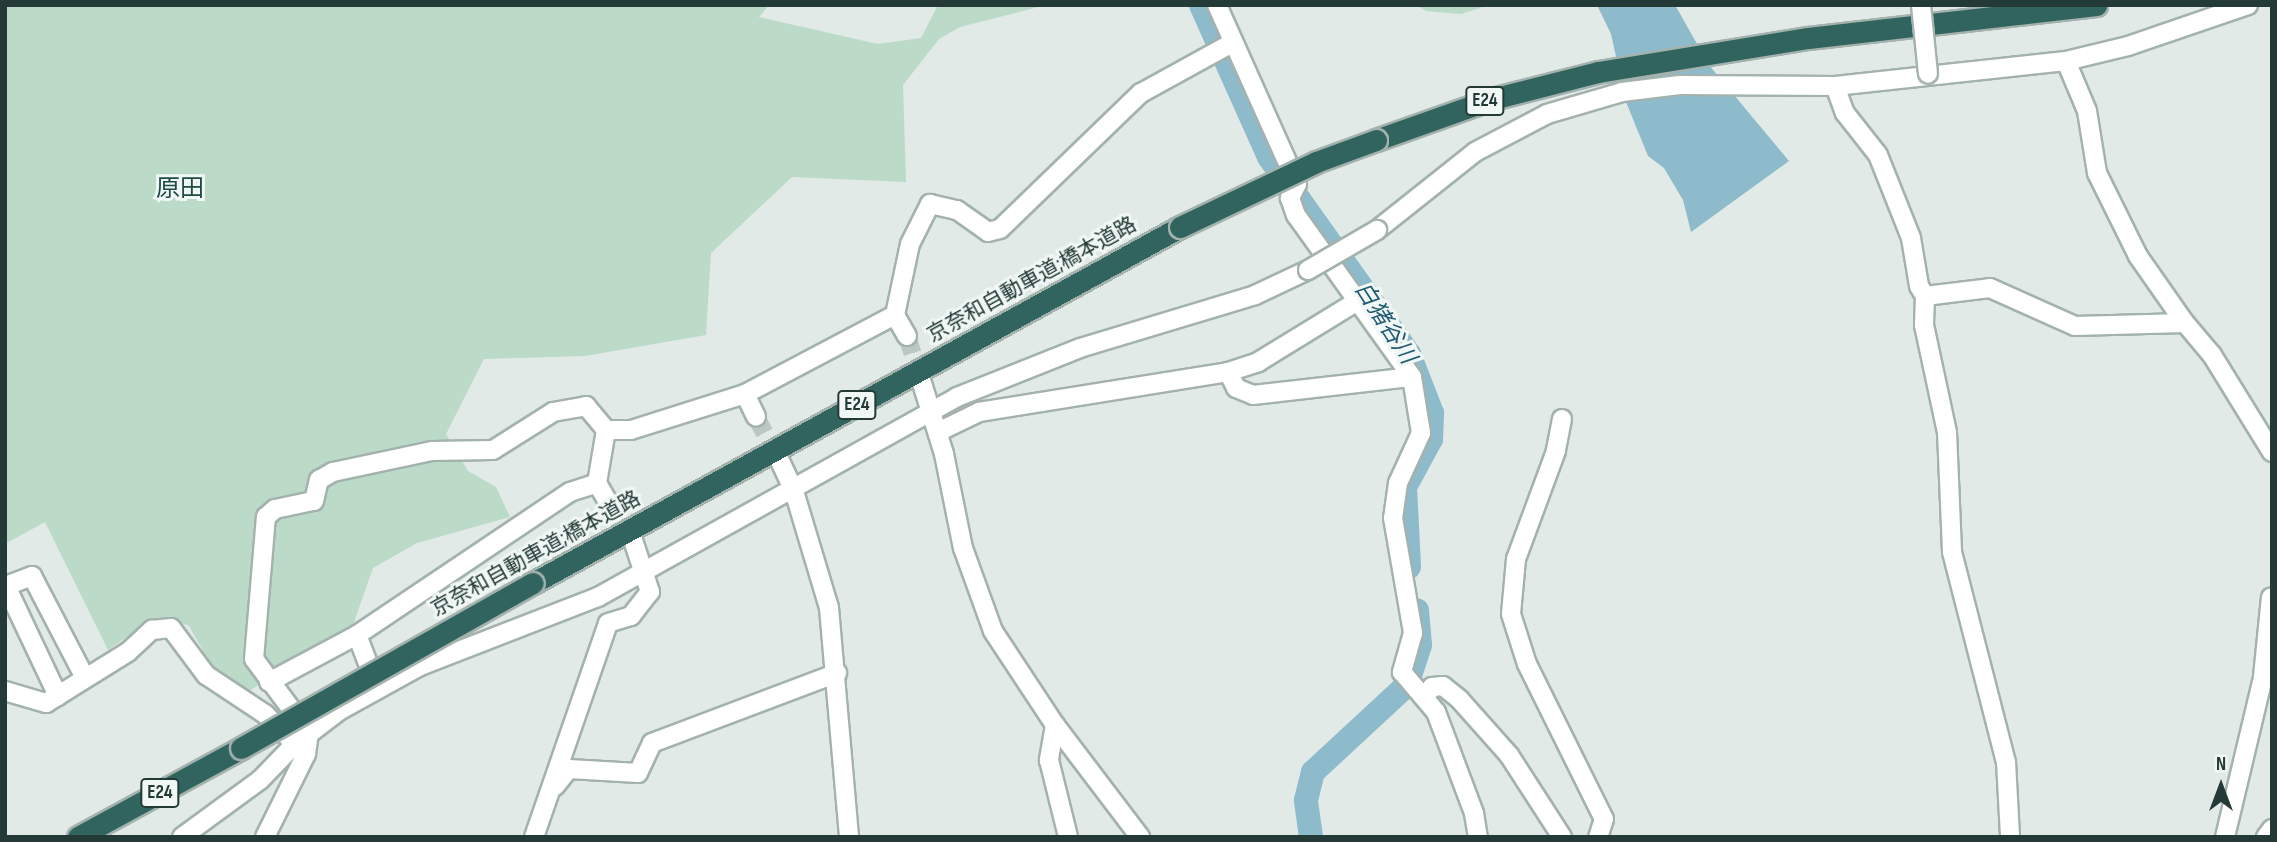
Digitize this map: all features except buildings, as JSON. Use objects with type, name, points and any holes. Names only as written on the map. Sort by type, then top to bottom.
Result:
[{"type":"highway","name":"京奈和自動車道;橋本道路","points":[[78,837],[1180,227],[1316,162],[1492,99],[1598,72],[1720,50],[2096,5]]},
{"type":"street","points":[[1217,5],[1297,184],[1292,194],[1296,215],[1412,377],[1421,433],[1401,475],[1393,518],[1413,633],[1402,671],[1415,684],[1461,772],[1478,837]]},
{"type":"street","points":[[1921,5],[1928,74]]},
{"type":"street","points":[[265,837],[299,750],[309,733],[377,688],[467,645],[568,612],[646,573],[794,491],[930,411],[1080,348],[1255,295],[1308,270],[1377,230],[1475,152],[1547,114],[1592,100],[1680,85],[1835,86],[2066,61],[2128,47],[2248,5]]},
{"type":"street","points":[[907,336],[895,315],[910,244],[930,204],[957,210],[988,232],[1000,229],[1141,93],[1232,43]]},
{"type":"street","points":[[2066,61],[2087,111],[2097,173],[2138,257],[2185,323],[2212,355],[2272,452]]},
{"type":"street","points":[[1835,86],[1845,113],[1878,155],[1911,238],[1919,286],[1925,296],[1924,325],[1947,432],[1952,552],[2006,762],[2010,837]]},
{"type":"street","points":[[1925,296],[1990,288],[2076,327],[2185,323]]},
{"type":"street","points":[[938,432],[979,412],[1228,372],[1258,362],[1359,300]]},
{"type":"street","points":[[606,430],[631,430],[745,394],[895,315]]},
{"type":"street","points":[[1228,372],[1236,387],[1252,395],[1412,377]]},
{"type":"street","points":[[921,380],[938,432],[963,548],[993,631],[1055,725],[1140,837]]},
{"type":"street","points":[[745,394],[756,417]]},
{"type":"street","points":[[309,733],[254,659],[266,517],[275,509],[306,506],[314,501],[319,480],[333,472],[432,452],[493,450],[568,407],[586,406],[606,430],[597,482],[607,500]]},
{"type":"street","points":[[1562,419],[1556,451],[1516,559],[1511,614],[1527,664],[1601,810],[1603,829],[1598,837]]},
{"type":"street","points":[[780,461],[794,491],[829,608],[837,673],[849,837]]},
{"type":"street","points":[[269,682],[357,635],[570,492],[597,482]]},
{"type":"street","points":[[534,837],[553,789],[600,640],[608,623],[631,616],[650,592],[646,573],[633,540]]},
{"type":"street","points":[[58,696],[6,586],[32,576],[85,678]]},
{"type":"street","points":[[2225,837],[2266,693],[2271,597]]},
{"type":"street","points":[[5,691],[46,703],[152,630],[171,628],[206,675],[265,714],[299,750]]},
{"type":"street","points":[[357,635],[377,688]]},
{"type":"street","points":[[553,789],[569,769],[638,774],[652,743],[837,673]]},
{"type":"street","points":[[1415,684],[1443,686],[1460,700],[1509,755],[1562,837]]},
{"type":"street","points":[[1055,725],[1049,760],[1068,837]]},
{"type":"street","points":[[182,837],[299,750]]},
{"type":"street","points":[[2266,837],[2272,828]]},
{"type":"green space","points":[[5,5],[769,5],[759,17],[878,44],[921,38],[938,5],[1046,5],[960,27],[939,39],[903,85],[906,182],[792,177],[711,253],[706,335],[585,356],[484,359],[446,434],[468,471],[496,487],[510,517],[417,543],[373,568],[353,625],[249,691],[215,672],[189,626],[168,617],[148,622],[108,650],[45,522],[5,544]]},
{"type":"green space","points":[[1416,5],[1489,5],[1461,14],[1426,11]]},
{"type":"water","points":[[1597,5],[1675,5],[1709,65],[1789,161],[1691,232],[1683,200],[1664,168],[1648,156],[1626,102],[1611,34]]},
{"type":"waterway","name":"白猪谷川","points":[[1201,5],[1269,157],[1409,354],[1432,413],[1431,439],[1405,487],[1409,567]]},
{"type":"waterway","name":"白猪谷川","points":[[1311,837],[1306,800],[1313,772],[1407,685],[1420,645],[1417,610]]},
{"type":"tunnel","points":[[907,336],[921,380]]},
{"type":"tunnel","points":[[756,417],[779,460]]},
{"type":"tunnel","points":[[607,500],[633,540]]},
{"type":"district","name":"原田","points":[[180,189]]}]
